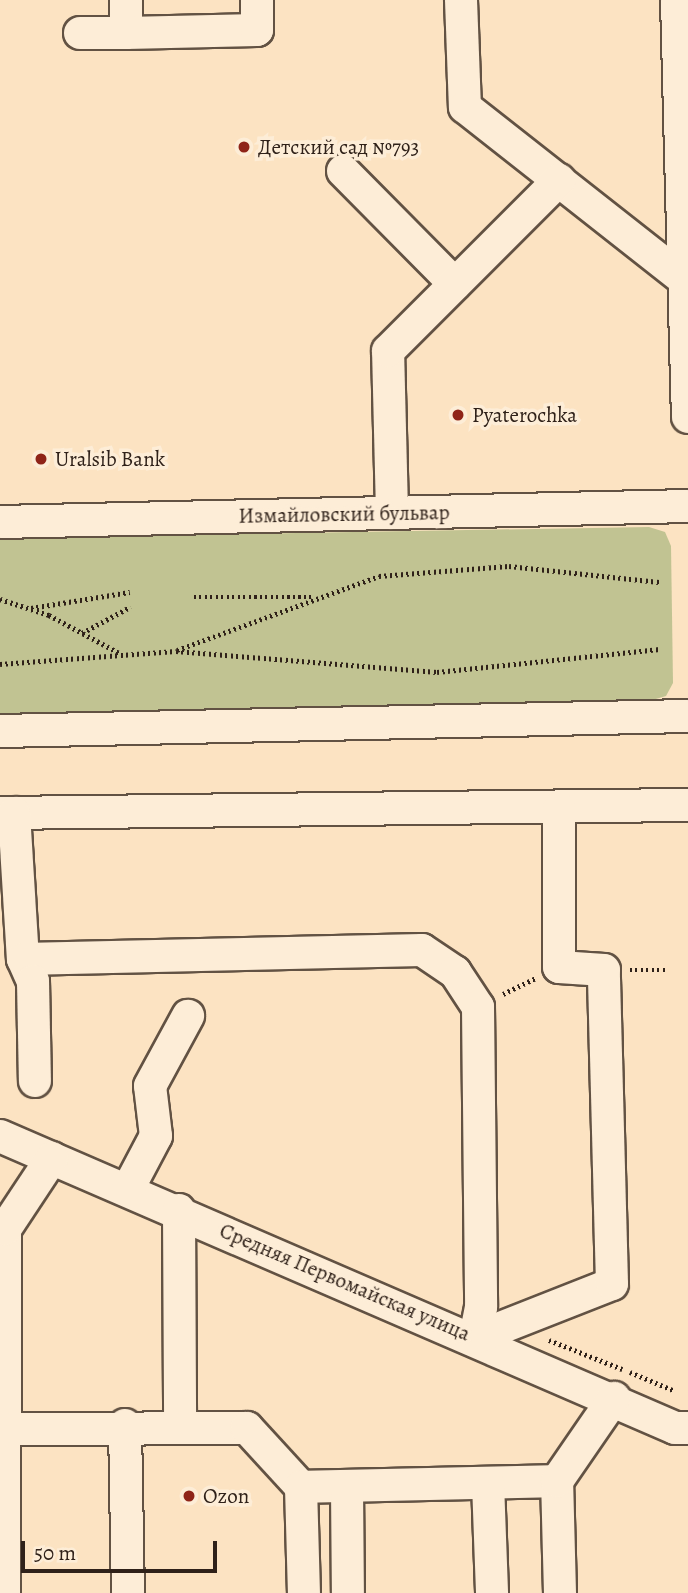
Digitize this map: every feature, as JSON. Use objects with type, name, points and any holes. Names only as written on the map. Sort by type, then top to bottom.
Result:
[{"type":"street","points":[[126,0],[127,33]]},
{"type":"street","points":[[80,33],[257,30],[257,0]]},
{"type":"street","points":[[461,0],[465,107],[685,280]]},
{"type":"street","points":[[677,0],[688,418]]},
{"type":"street","points":[[343,170],[455,284]]},
{"type":"street","points":[[392,512],[388,351],[559,180]]},
{"type":"street","name":"Измайловский бульвар","points":[[0,522],[688,506]]},
{"type":"street","points":[[0,731],[688,716]]},
{"type":"street","points":[[35,1081],[33,981],[23,959],[7,813],[688,805]]},
{"type":"street","points":[[475,1338],[612,1284],[604,970],[559,967],[559,808]]},
{"type":"street","points":[[23,959],[422,950],[455,972],[478,1007],[481,1307],[475,1338]]},
{"type":"street","points":[[136,1192],[156,1136],[150,1086],[188,1016]]},
{"type":"street","points":[[136,1192],[176,1133]]},
{"type":"street","name":"Средняя Первомайская улица","points":[[0,1136],[179,1210],[614,1398],[675,1428],[688,1428]]},
{"type":"street","points":[[4,1593],[0,1341],[5,1229],[52,1158]]},
{"type":"street","points":[[179,1210],[180,1426]]},
{"type":"street","points":[[560,1593],[557,1481],[614,1398]]},
{"type":"street","points":[[3,1429],[125,1425],[247,1428],[301,1487],[304,1593]]},
{"type":"street","points":[[125,1425],[128,1593]]},
{"type":"street","points":[[301,1487],[557,1481]]},
{"type":"street","points":[[488,1483],[492,1593]]},
{"type":"street","points":[[347,1488],[348,1593]]},
{"type":"path","points":[[176,651],[315,597],[379,576],[509,566],[659,582]]},
{"type":"path","points":[[30,609],[48,601],[130,592]]},
{"type":"path","points":[[194,597],[315,597]]},
{"type":"path","points":[[0,599],[30,609],[122,655]]},
{"type":"path","points":[[81,633],[130,607]]},
{"type":"path","points":[[0,664],[176,651],[404,673],[660,649]]},
{"type":"path","points":[[478,1007],[559,967]]},
{"type":"path","points":[[604,970],[667,970]]},
{"type":"path","points":[[511,1324],[675,1391]]},
{"type":"green space","points":[[649,527],[665,532],[671,546],[673,683],[666,696],[649,701],[0,715],[0,538]]},
{"type":"place","name":"Детский сад №793","points":[[244,147]]},
{"type":"place","name":"Pyaterochka","points":[[458,415]]},
{"type":"place","name":"Uralsib Bank","points":[[41,459]]},
{"type":"place","name":"Ozon","points":[[189,1496]]}]
